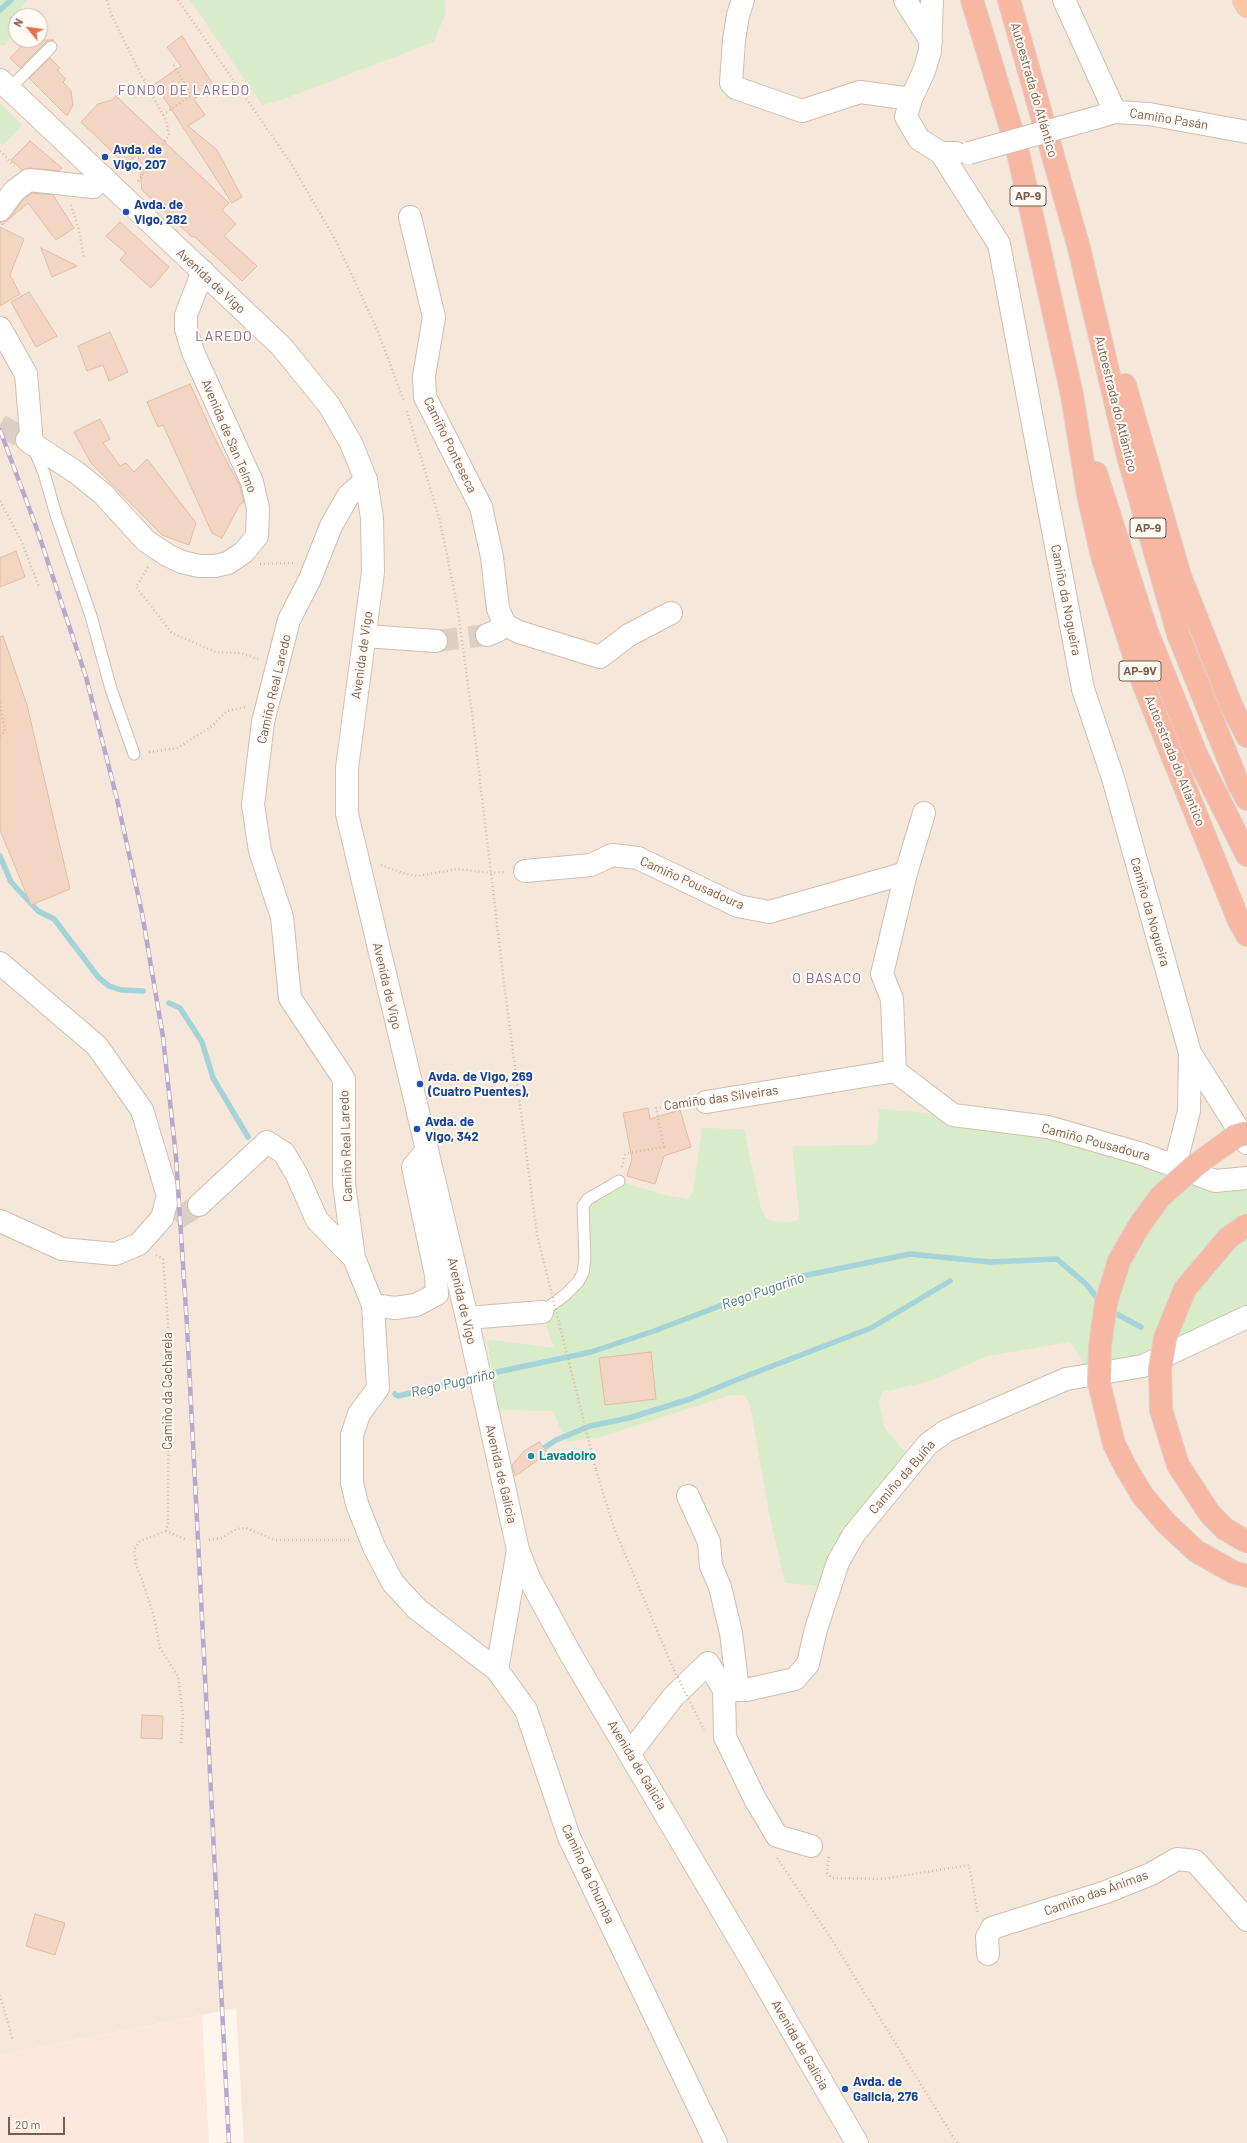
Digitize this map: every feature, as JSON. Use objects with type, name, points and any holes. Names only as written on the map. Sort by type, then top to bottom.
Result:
[{"type":"highway","name":"Autoestrada do Atlántico","points":[[972,0],[1017,148],[1072,395],[1088,494],[1102,556],[1143,682],[1244,932]]},
{"type":"highway","name":"Autoestrada do Atlántico","points":[[1009,0],[1079,248],[1128,456],[1178,634],[1238,783],[1247,799]]},
{"type":"highway","points":[[1244,0],[1247,6]]},
{"type":"highway","points":[[1079,248],[1129,397],[1180,576],[1232,707],[1247,736]]},
{"type":"highway","name":"Autoestrada do Atlántico","points":[[1072,395],[1147,632],[1197,756],[1247,856]]},
{"type":"highway","points":[[1240,1574],[1196,1551],[1167,1524],[1143,1496],[1126,1468],[1114,1444],[1099,1382],[1100,1346],[1106,1303],[1119,1262],[1139,1226],[1160,1197],[1197,1164],[1236,1136],[1247,1133]]},
{"type":"highway","points":[[1247,1225],[1228,1238],[1185,1289],[1165,1338],[1160,1369],[1161,1410],[1178,1465],[1210,1514],[1225,1529],[1247,1542]]},
{"type":"street","points":[[743,0],[738,15],[734,40],[731,83],[736,88],[802,111],[860,92],[911,99]]},
{"type":"street","points":[[905,0],[931,41]]},
{"type":"street","points":[[932,0],[931,41],[924,71],[911,99],[906,117],[919,139],[941,153]]},
{"type":"street","points":[[1064,0],[1105,115]]},
{"type":"street","name":"Avenida de Vigo","points":[[5,84],[281,346],[329,405],[351,443],[366,480],[372,518],[373,572],[347,768],[347,814],[477,1363]]},
{"type":"street","name":"Camiño Pasán","points":[[941,153],[969,152],[1105,115],[1149,114],[1247,132]]},
{"type":"street","name":"Camiño da Nogueira","points":[[941,153],[999,244],[1083,689],[1112,778],[1190,1053],[1247,1143]]},
{"type":"street","points":[[0,210],[14,191],[29,180],[93,187],[103,177]]},
{"type":"street","name":"Camiño Ponteseca","points":[[410,217],[434,317],[424,376],[424,397],[481,507],[492,557],[498,609],[496,630],[519,632],[600,657],[629,635],[671,614]]},
{"type":"street","name":"Avenida de San Telmo","points":[[30,442],[77,473],[103,494],[125,520],[153,546],[182,562],[199,566],[215,566],[228,563],[244,552],[257,536],[258,508],[252,482],[187,335],[186,315],[203,272]]},
{"type":"street","points":[[0,328],[26,374],[30,442]]},
{"type":"street","name":"Camiño Real Laredo","points":[[354,1258],[344,1184],[344,1079],[317,1042],[290,998],[282,917],[260,851],[253,805],[266,712],[289,620],[310,579],[331,526],[348,496],[366,480]]},
{"type":"street","points":[[365,636],[436,641]]},
{"type":"street","points":[[895,1071],[892,999],[882,974],[906,873],[924,813]]},
{"type":"street","name":"Camiño Pousadoura","points":[[525,871],[591,865],[612,855],[638,858],[738,906],[769,912],[906,873]]},
{"type":"street","points":[[0,963],[97,1046],[142,1110],[168,1196],[162,1218],[139,1244]]},
{"type":"street","name":"Camiño da Nogueira","points":[[1174,1166],[1189,1111],[1190,1053]]},
{"type":"street","name":"Camiño Pousadoura","points":[[895,1071],[953,1115],[1048,1128],[1142,1154],[1215,1181],[1247,1178]]},
{"type":"street","name":"Camiño das Silveiras","points":[[706,1102],[895,1071]]},
{"type":"street","points":[[199,1205],[267,1142],[284,1153],[297,1175],[317,1220],[354,1258],[373,1305],[378,1388],[359,1414],[352,1435],[352,1483],[369,1533],[393,1583],[417,1609],[497,1670],[518,1550]]},
{"type":"street","points":[[373,1305],[395,1308],[416,1305],[437,1294],[436,1275],[413,1167],[426,1151]]},
{"type":"street","points":[[0,1221],[62,1249],[115,1254],[139,1244],[175,1220]]},
{"type":"street","points":[[468,1325],[542,1312]]},
{"type":"street","name":"Camiño da Buíña","points":[[731,1690],[795,1679],[808,1664],[816,1628],[838,1562],[854,1534],[928,1444],[946,1431],[1066,1379],[1143,1366],[1247,1317]]},
{"type":"street","name":"Avenida de Galicia","points":[[477,1363],[518,1550],[529,1578],[857,2143]]},
{"type":"street","points":[[688,1496],[709,1542],[711,1566],[720,1588],[731,1633],[731,1690],[725,1737],[755,1799],[778,1836],[811,1846]]},
{"type":"street","points":[[630,1754],[673,1697],[708,1663],[731,1690]]},
{"type":"street","name":"Camiño da Chumba","points":[[497,1670],[526,1710],[569,1837],[716,2143]]},
{"type":"street","name":"Camiño das Ánimas","points":[[987,1946],[992,1928],[1106,1892],[1151,1874],[1177,1859],[1195,1861],[1247,1920]]},
{"type":"lane","points":[[5,84],[51,46]]},
{"type":"lane","points":[[30,442],[44,473],[56,515],[91,616],[111,689],[134,754]]},
{"type":"lane","points":[[542,1312],[565,1295],[578,1282],[583,1273],[585,1258],[583,1206],[588,1199],[616,1185],[619,1181]]},
{"type":"path","points":[[107,0],[112,14],[142,77],[163,115],[169,135],[138,181],[124,197]]},
{"type":"path","points":[[178,0],[292,165],[336,241],[376,327],[412,424],[440,521],[456,605],[473,721],[537,1235],[596,1470],[614,1528],[674,1670],[706,1734]]},
{"type":"path","points":[[163,115],[191,95],[173,64]]},
{"type":"path","points":[[73,185],[72,206],[79,230],[84,259]]},
{"type":"path","points":[[0,501],[22,542],[39,588]]},
{"type":"path","points":[[153,546],[150,565],[136,587],[172,634],[216,652],[240,653],[278,665]]},
{"type":"path","points":[[262,564],[288,563]]},
{"type":"path","points":[[0,702],[5,732],[0,736]]},
{"type":"path","points":[[134,754],[177,748],[212,726],[227,711],[244,706],[266,712]]},
{"type":"path","points":[[358,865],[380,865],[402,873],[417,876],[458,869],[491,873],[525,871]]},
{"type":"path","name":"Camiño das Silveiras","points":[[619,1181],[625,1155],[664,1147],[656,1108],[706,1102]]},
{"type":"path","name":"Camiño da Cacharela","points":[[139,1244],[162,1259],[169,1336],[168,1522],[166,1531]]},
{"type":"path","points":[[209,1540],[221,1538],[237,1529],[246,1528],[275,1540],[350,1540],[369,1533]]},
{"type":"path","points":[[181,1743],[183,1716],[178,1676],[160,1648],[154,1617],[142,1579],[136,1566],[134,1550],[140,1541],[166,1531],[185,1539]]},
{"type":"path","points":[[811,1846],[830,1849],[827,1873],[832,1878],[883,1879],[969,1865],[978,1916],[987,1946]]},
{"type":"path","points":[[773,1852],[829,1935],[957,2143]]},
{"type":"path","points":[[0,1995],[13,2041]]},
{"type":"shaded area","points":[[0,0],[1247,0],[1247,2143],[244,2143],[236,2008],[0,2055]]},
{"type":"shaded area","points":[[202,2015],[209,2143],[0,2143],[0,2055]]},
{"type":"green space","points":[[0,0],[27,0],[22,8],[8,8],[8,40],[5,45],[0,45]]},
{"type":"green space","points":[[190,0],[445,0],[446,12],[434,42],[281,100],[262,105]]},
{"type":"green space","points":[[0,103],[22,125],[3,145],[0,144]]},
{"type":"green space","points":[[879,1109],[953,1115],[1247,1178],[1247,1317],[1091,1375],[1070,1342],[988,1356],[927,1382],[882,1392],[879,1402],[884,1427],[913,1462],[830,1587],[785,1583],[768,1508],[750,1404],[745,1395],[731,1395],[601,1437],[566,1442],[553,1411],[498,1410],[487,1339],[554,1348],[542,1312],[583,1273],[583,1206],[619,1181],[665,1195],[688,1199],[693,1192],[702,1128],[744,1129],[761,1209],[765,1217],[771,1221],[788,1222],[798,1220],[799,1213],[792,1146],[868,1145],[877,1143]]},
{"type":"building","points":[[182,36],[214,86],[194,99],[205,115],[188,126],[217,150],[242,197],[232,203],[155,84],[181,66],[167,47]]},
{"type":"building","points":[[19,48],[40,48],[20,68],[10,58]]},
{"type":"building","points":[[50,58],[60,68],[57,70],[66,79],[63,82],[71,91],[73,105],[67,116],[29,78]]},
{"type":"building","points":[[116,96],[229,203],[222,210],[236,224],[224,236],[257,266],[242,281],[142,190],[138,154],[126,165],[81,122],[98,104],[112,100]]},
{"type":"building","points":[[30,141],[62,168],[59,171],[30,168],[22,170],[11,160]]},
{"type":"building","points":[[32,193],[53,195],[74,228],[56,240],[28,203],[2,225],[0,222],[10,218],[23,200]]},
{"type":"building","points":[[120,222],[169,267],[151,288],[120,260],[126,253],[106,236]]},
{"type":"building","points":[[0,227],[24,239],[10,275],[20,294],[0,306]]},
{"type":"building","points":[[41,248],[77,266],[52,277]]},
{"type":"building","points":[[29,292],[57,336],[36,347],[11,302]]},
{"type":"building","points":[[110,332],[128,372],[109,381],[103,365],[87,371],[78,346]]},
{"type":"building","points":[[190,384],[218,445],[240,486],[244,502],[240,504],[222,538],[212,533],[163,425],[158,427],[147,402]]},
{"type":"building","points":[[100,419],[110,439],[103,443],[120,466],[126,463],[134,472],[147,459],[196,523],[189,545],[162,535],[91,463],[74,432]]},
{"type":"building","points":[[16,551],[25,577],[0,587],[0,558]]},
{"type":"building","points":[[3,636],[27,705],[70,889],[31,905],[0,830],[0,637]]},
{"type":"building","points":[[648,1108],[650,1119],[680,1110],[691,1147],[664,1156],[655,1184],[627,1176],[632,1159],[623,1113]]},
{"type":"building","points":[[651,1352],[656,1399],[605,1405],[599,1358]]},
{"type":"building","name":"Lavadoiro","points":[[539,1442],[548,1453],[515,1476],[512,1465],[524,1451]]},
{"type":"building","points":[[142,1715],[163,1716],[162,1739],[141,1738]]},
{"type":"building","points":[[35,1914],[65,1923],[55,1955],[26,1946]]},
{"type":"waterway","points":[[0,10],[11,0]]},
{"type":"waterway","name":"Rego Pugariño","points":[[0,856],[11,882],[38,911],[54,919],[99,978],[109,986],[121,990],[143,991]]},
{"type":"waterway","name":"Rego Pugariño","points":[[169,1003],[180,1008],[202,1042],[213,1078],[248,1137]]},
{"type":"waterway","name":"Rego Pugariño","points":[[483,1375],[591,1352],[654,1331],[793,1278],[910,1254],[990,1262],[1057,1259],[1087,1285],[1100,1302]]},
{"type":"waterway","points":[[544,1448],[556,1440],[590,1426],[629,1418],[690,1399],[871,1328],[950,1281]]},
{"type":"waterway","name":"Rego Pugariño","points":[[1109,1310],[1141,1327]]},
{"type":"waterway","name":"Rego Pugariño","points":[[395,1394],[398,1396],[475,1377]]},
{"type":"tunnel","points":[[0,425],[27,440]]},
{"type":"tunnel","points":[[436,641],[487,635]]},
{"type":"tunnel","points":[[175,1220],[199,1205]]},
{"type":"railway","points":[[0,430],[38,532],[86,677],[117,799],[142,913],[163,1037],[176,1157],[187,1326],[229,2143]]},
{"type":"place","name":"Avda. de Vigo, 207","points":[[105,157]]},
{"type":"place","name":"Avda. de Vigo, 282","points":[[126,212]]},
{"type":"place","name":"Avda. de Vigo, 269 (Cuatro Puentes),","points":[[420,1084]]},
{"type":"place","name":"Avda. de Vigo, 342","points":[[417,1129]]},
{"type":"place","name":"Lavadoiro","points":[[531,1456]]},
{"type":"place","name":"Avda. de Galicia, 276","points":[[845,2089]]},
{"type":"district","name":"FONDO DE LAREDO","points":[[184,90]]},
{"type":"district","name":"LAREDO","points":[[224,336]]},
{"type":"district","name":"O BASACO","points":[[827,978]]}]
